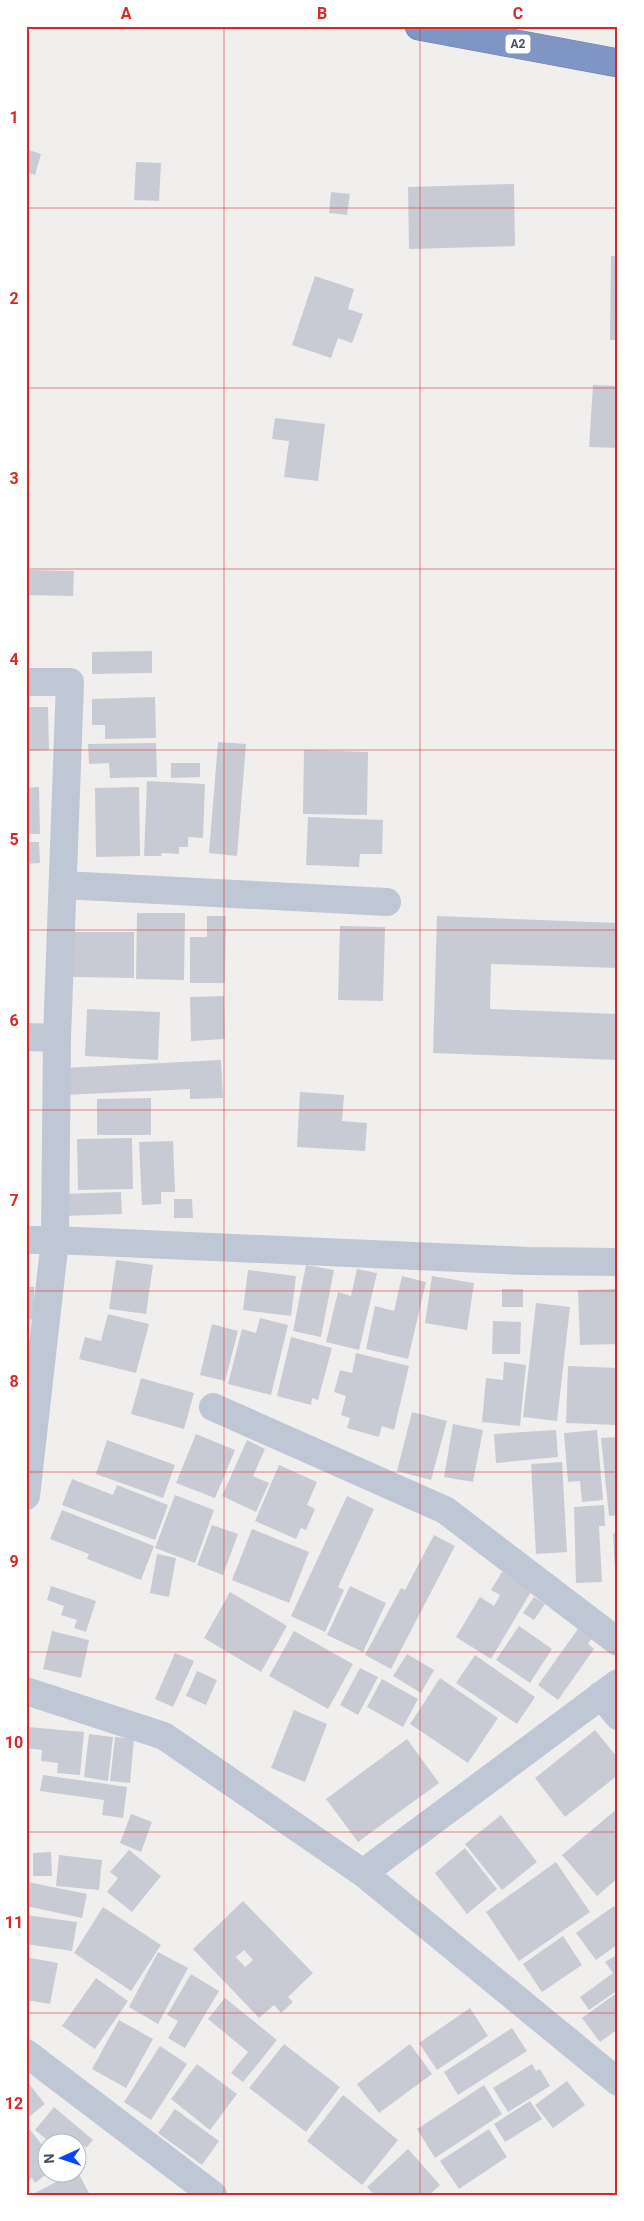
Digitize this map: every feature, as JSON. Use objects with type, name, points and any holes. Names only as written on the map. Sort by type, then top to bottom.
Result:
[{"type":"highway","name":"A2","points":[[419,26],[618,63]]},
{"type":"street","points":[[26,682],[70,682],[57,1038],[56,1240],[26,1496]]},
{"type":"street","points":[[63,885],[387,902]]},
{"type":"street","points":[[26,1037],[57,1038]]},
{"type":"street","points":[[26,1240],[528,1261],[618,1262]]},
{"type":"street","points":[[213,1407],[445,1510],[618,1642]]},
{"type":"street","points":[[26,1690],[164,1736],[363,1873],[618,2082]]},
{"type":"street","points":[[363,1873],[612,1698]]},
{"type":"street","points":[[26,2053],[213,2195]]},
{"type":"building","points":[[26,149],[41,154],[35,175],[26,172]]},
{"type":"building","points":[[136,162],[161,163],[159,201],[134,200]]},
{"type":"building","points":[[514,184],[515,246],[409,249],[408,187]]},
{"type":"building","points":[[331,192],[350,194],[347,215],[329,213]]},
{"type":"building","points":[[611,256],[618,256],[618,340],[610,340]]},
{"type":"building","points":[[315,276],[354,289],[348,309],[363,314],[352,343],[338,338],[331,358],[292,345]]},
{"type":"building","points":[[593,385],[618,386],[618,448],[589,447]]},
{"type":"building","points":[[275,418],[325,424],[318,481],[284,477],[289,441],[272,439]]},
{"type":"building","points":[[26,570],[74,571],[73,596],[26,595]]},
{"type":"building","points":[[152,651],[152,673],[92,674],[92,652]]},
{"type":"building","points":[[155,697],[156,738],[105,739],[105,725],[92,725],[92,699]]},
{"type":"building","points":[[26,707],[48,707],[49,750],[26,751]]},
{"type":"building","points":[[218,742],[246,744],[237,856],[209,853]]},
{"type":"building","points":[[156,743],[157,777],[110,778],[109,763],[89,764],[88,744]]},
{"type":"building","points":[[304,750],[368,752],[367,815],[303,814]]},
{"type":"building","points":[[171,763],[200,763],[200,777],[171,778]]},
{"type":"building","points":[[147,781],[205,784],[203,838],[188,837],[188,847],[179,847],[179,854],[162,853],[161,856],[144,856]]},
{"type":"building","points":[[39,787],[40,834],[26,834],[26,788]]},
{"type":"building","points":[[139,787],[140,856],[96,857],[95,788]]},
{"type":"building","points":[[308,817],[383,820],[382,854],[360,854],[359,867],[306,865]]},
{"type":"building","points":[[26,842],[39,842],[40,863],[26,864]]},
{"type":"building","points":[[137,913],[185,913],[184,980],[136,979]]},
{"type":"building","points":[[207,916],[226,916],[225,983],[190,983],[190,937],[207,937]]},
{"type":"building","points":[[437,916],[618,923],[618,968],[491,964],[490,1009],[618,1014],[618,1060],[433,1053]]},
{"type":"building","points":[[340,926],[385,927],[383,1001],[338,1000]]},
{"type":"building","points":[[73,932],[134,932],[134,978],[73,977]]},
{"type":"building","points":[[26,979],[29,979],[29,1005],[26,1005]]},
{"type":"building","points":[[224,996],[225,1039],[191,1041],[190,997]]},
{"type":"building","points":[[87,1009],[160,1012],[158,1060],[85,1056]]},
{"type":"building","points":[[221,1060],[223,1098],[190,1099],[190,1089],[66,1095],[64,1068]]},
{"type":"building","points":[[300,1092],[344,1095],[342,1121],[367,1123],[365,1151],[297,1147]]},
{"type":"building","points":[[151,1098],[151,1135],[97,1135],[97,1099]]},
{"type":"building","points":[[132,1138],[133,1189],[78,1190],[77,1139]]},
{"type":"building","points":[[173,1141],[175,1192],[161,1192],[161,1204],[142,1205],[139,1142]]},
{"type":"building","points":[[121,1192],[122,1214],[64,1216],[63,1194]]},
{"type":"building","points":[[174,1199],[192,1199],[193,1218],[174,1218]]},
{"type":"building","points":[[116,1260],[153,1265],[146,1314],[109,1309]]},
{"type":"building","points":[[306,1265],[334,1270],[321,1337],[293,1331]]},
{"type":"building","points":[[357,1269],[377,1273],[359,1350],[326,1342],[338,1292],[351,1296]]},
{"type":"building","points":[[248,1270],[296,1276],[291,1316],[243,1310]]},
{"type":"building","points":[[402,1276],[426,1282],[408,1359],[366,1349],[375,1306],[394,1311]]},
{"type":"building","points":[[432,1276],[474,1283],[467,1330],[425,1323]]},
{"type":"building","points":[[26,1287],[34,1287],[35,1319],[26,1320]]},
{"type":"building","points":[[502,1289],[523,1289],[523,1307],[502,1307]]},
{"type":"building","points":[[618,1289],[618,1344],[580,1345],[578,1290]]},
{"type":"building","points":[[536,1303],[570,1307],[557,1421],[523,1417]]},
{"type":"building","points":[[108,1314],[149,1324],[136,1373],[79,1359],[85,1337],[101,1341]]},
{"type":"building","points":[[260,1318],[288,1325],[271,1395],[228,1384],[242,1329],[256,1333]]},
{"type":"building","points":[[493,1321],[521,1322],[520,1354],[492,1354]]},
{"type":"building","points":[[212,1324],[238,1331],[225,1381],[200,1375]]},
{"type":"building","points":[[291,1337],[332,1348],[318,1400],[312,1398],[311,1405],[277,1396]]},
{"type":"building","points":[[356,1353],[409,1366],[394,1430],[382,1426],[379,1437],[347,1428],[350,1418],[341,1415],[346,1396],[334,1392],[340,1370],[352,1373]]},
{"type":"building","points":[[504,1362],[526,1365],[520,1426],[482,1422],[486,1378],[503,1380]]},
{"type":"building","points":[[568,1366],[618,1368],[618,1425],[566,1423]]},
{"type":"building","points":[[141,1378],[194,1393],[184,1429],[131,1414]]},
{"type":"building","points":[[412,1412],[447,1421],[431,1480],[397,1471]]},
{"type":"building","points":[[453,1424],[483,1430],[473,1482],[444,1477]]},
{"type":"building","points":[[556,1430],[558,1457],[496,1463],[494,1434]]},
{"type":"building","points":[[597,1430],[603,1500],[582,1502],[580,1481],[568,1482],[564,1433]]},
{"type":"building","points":[[196,1434],[235,1450],[215,1498],[176,1483]]},
{"type":"building","points":[[618,1437],[618,1515],[609,1516],[601,1438]]},
{"type":"building","points":[[107,1440],[175,1465],[163,1498],[96,1474]]},
{"type":"building","points":[[247,1440],[265,1449],[253,1476],[269,1483],[256,1512],[222,1496]]},
{"type":"building","points":[[562,1462],[567,1552],[536,1554],[531,1464]]},
{"type":"building","points":[[279,1465],[317,1482],[307,1505],[315,1509],[306,1530],[301,1528],[296,1539],[255,1521]]},
{"type":"building","points":[[72,1479],[113,1495],[117,1485],[168,1505],[155,1540],[62,1505]]},
{"type":"building","points":[[175,1495],[214,1510],[195,1563],[155,1548]]},
{"type":"building","points":[[347,1496],[374,1509],[338,1587],[344,1590],[325,1632],[291,1616]]},
{"type":"building","points":[[604,1505],[605,1526],[599,1526],[602,1582],[576,1583],[574,1507]]},
{"type":"building","points":[[62,1510],[154,1546],[141,1580],[87,1559],[89,1554],[50,1539]]},
{"type":"building","points":[[212,1525],[238,1534],[223,1575],[197,1565]]},
{"type":"building","points":[[252,1529],[309,1552],[289,1603],[232,1580]]},
{"type":"building","points":[[618,1533],[618,1588],[616,1588],[613,1534]]},
{"type":"building","points":[[434,1535],[455,1546],[391,1669],[365,1655],[401,1588],[405,1590]]},
{"type":"building","points":[[157,1554],[176,1558],[169,1597],[150,1593]]},
{"type":"building","points":[[502,1572],[532,1590],[491,1659],[456,1637],[480,1597],[494,1606],[500,1595],[491,1590]]},
{"type":"building","points":[[51,1586],[96,1601],[86,1632],[74,1628],[77,1620],[61,1615],[64,1606],[47,1600]]},
{"type":"building","points":[[350,1586],[386,1603],[363,1652],[327,1635]]},
{"type":"building","points":[[230,1592],[287,1626],[261,1672],[204,1638]]},
{"type":"building","points":[[534,1597],[545,1604],[534,1620],[523,1613]]},
{"type":"building","points":[[519,1626],[552,1649],[530,1683],[496,1660]]},
{"type":"building","points":[[580,1626],[594,1635],[588,1644],[594,1649],[558,1700],[538,1685]]},
{"type":"building","points":[[52,1631],[89,1640],[81,1678],[43,1669]]},
{"type":"building","points":[[294,1631],[353,1664],[328,1709],[269,1676]]},
{"type":"building","points":[[175,1653],[194,1661],[173,1707],[155,1699]]},
{"type":"building","points":[[407,1654],[434,1670],[421,1693],[393,1676]]},
{"type":"building","points":[[475,1655],[535,1697],[517,1724],[456,1683]]},
{"type":"building","points":[[360,1668],[378,1677],[358,1715],[340,1705]]},
{"type":"building","points":[[197,1671],[217,1680],[206,1705],[186,1696]]},
{"type":"building","points":[[440,1678],[498,1718],[468,1763],[410,1724]]},
{"type":"building","points":[[382,1679],[418,1699],[403,1727],[367,1707]]},
{"type":"building","points":[[294,1710],[327,1724],[305,1782],[271,1768]]},
{"type":"building","points":[[28,1727],[84,1732],[80,1775],[57,1773],[58,1763],[41,1761],[42,1750],[26,1748]]},
{"type":"building","points":[[595,1730],[618,1758],[618,1775],[565,1817],[535,1778]]},
{"type":"building","points":[[89,1734],[113,1737],[108,1781],[84,1777]]},
{"type":"building","points":[[115,1737],[134,1739],[130,1783],[110,1781]]},
{"type":"building","points":[[407,1739],[439,1783],[358,1842],[326,1799]]},
{"type":"building","points":[[43,1775],[127,1787],[123,1818],[102,1815],[104,1800],[40,1791]]},
{"type":"building","points":[[618,1808],[618,1878],[597,1896],[562,1855]]},
{"type":"building","points":[[131,1814],[152,1822],[141,1852],[120,1843]]},
{"type":"building","points":[[501,1815],[537,1862],[502,1890],[465,1844]]},
{"type":"building","points":[[465,1848],[497,1889],[467,1914],[435,1873]]},
{"type":"building","points":[[129,1850],[161,1876],[132,1912],[107,1892],[118,1878],[110,1872]]},
{"type":"building","points":[[51,1852],[52,1876],[33,1876],[33,1853]]},
{"type":"building","points":[[59,1855],[102,1860],[99,1890],[56,1886]]},
{"type":"building","points":[[556,1862],[590,1912],[519,1961],[486,1912]]},
{"type":"building","points":[[28,1882],[87,1894],[82,1918],[26,1906]]},
{"type":"building","points":[[243,1901],[313,1973],[288,1997],[293,2002],[281,2013],[274,2005],[259,2018],[193,1949]],"holes":[[[244,1950],[253,1960],[245,1967],[236,1957]]]},
{"type":"building","points":[[614,1906],[618,1911],[618,1944],[596,1960],[576,1933]]},
{"type":"building","points":[[103,1907],[161,1945],[131,1991],[74,1953]]},
{"type":"building","points":[[26,1915],[77,1922],[72,1951],[26,1944]]},
{"type":"building","points":[[563,1936],[582,1965],[542,1992],[523,1964]]},
{"type":"building","points":[[158,1952],[188,1968],[158,2024],[129,2007]]},
{"type":"building","points":[[618,1954],[618,1990],[589,2010],[580,1997],[613,1973],[605,1962]]},
{"type":"building","points":[[26,1957],[58,1963],[50,2004],[26,2000]]},
{"type":"building","points":[[191,1974],[219,1991],[185,2048],[168,2038],[178,2021],[167,2015]]},
{"type":"building","points":[[96,1978],[128,2001],[95,2049],[62,2026]]},
{"type":"building","points":[[618,1992],[618,2029],[600,2042],[582,2018]]},
{"type":"building","points":[[225,1998],[277,2040],[243,2082],[231,2073],[248,2052],[208,2019]]},
{"type":"building","points":[[470,2008],[488,2036],[437,2070],[419,2043]]},
{"type":"building","points":[[119,2020],[153,2039],[126,2088],[92,2069]]},
{"type":"building","points":[[512,2028],[527,2051],[458,2095],[444,2072]]},
{"type":"building","points":[[284,2044],[340,2087],[306,2132],[249,2088]]},
{"type":"building","points":[[410,2044],[432,2074],[379,2113],[357,2084]]},
{"type":"building","points":[[160,2046],[187,2064],[151,2120],[124,2102]]},
{"type":"building","points":[[197,2064],[237,2094],[210,2130],[171,2099]]},
{"type":"building","points":[[532,2064],[536,2071],[540,2069],[550,2086],[508,2112],[493,2088]]},
{"type":"building","points":[[26,2080],[45,2104],[26,2119]]},
{"type":"building","points":[[567,2081],[585,2105],[553,2128],[535,2105]]},
{"type":"building","points":[[484,2085],[502,2114],[435,2158],[417,2129]]},
{"type":"building","points":[[343,2095],[398,2140],[362,2185],[307,2141]]},
{"type":"building","points":[[530,2101],[542,2119],[505,2142],[494,2124]]},
{"type":"building","points":[[54,2107],[86,2134],[40,2134],[35,2130]]},
{"type":"building","points":[[175,2109],[219,2141],[202,2165],[158,2133]]},
{"type":"building","points":[[26,2125],[38,2140],[38,2181],[35,2183],[32,2178],[26,2182]]},
{"type":"building","points":[[489,2129],[507,2157],[459,2189],[440,2161]]},
{"type":"building","points":[[88,2136],[93,2140],[88,2146]]},
{"type":"building","points":[[408,2149],[440,2185],[429,2195],[374,2195],[367,2187]]},
{"type":"building","points":[[52,2184],[84,2184],[90,2195],[36,2195],[35,2193]]}]
